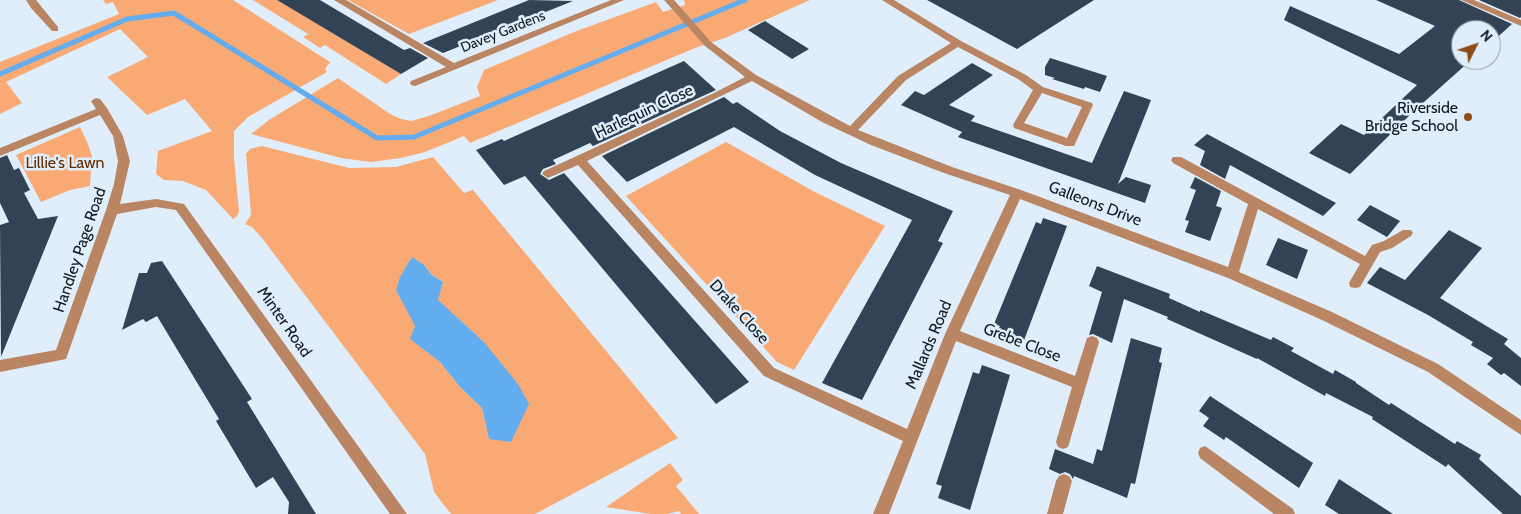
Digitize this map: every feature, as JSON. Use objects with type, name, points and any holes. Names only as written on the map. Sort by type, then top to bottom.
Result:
[{"type":"street","points":[[339,0],[453,67]]},
{"type":"street","name":"Davey Gardens","points":[[415,83],[619,0]]},
{"type":"street","points":[[887,0],[958,43],[1022,77],[1039,89],[1088,105],[1070,143],[1018,124],[1039,89]]},
{"type":"street","points":[[1466,0],[1521,23]]},
{"type":"street","points":[[33,3],[55,29]]},
{"type":"street","name":"Galleons Drive","points":[[672,4],[708,44],[752,78],[826,119],[948,170],[1017,193],[1232,274],[1328,316],[1433,368],[1521,428]]},
{"type":"street","points":[[851,131],[902,78],[958,43]]},
{"type":"street","name":"Harlequin Close","points":[[548,174],[752,78]]},
{"type":"street","name":"Handley Page Road","points":[[0,152],[99,105],[118,136],[124,151],[120,184],[112,210],[60,355],[0,366]]},
{"type":"street","name":"Drake Close","points":[[579,159],[769,372],[910,437]]},
{"type":"street","points":[[1178,160],[1254,203],[1366,262]]},
{"type":"street","name":"Mallards Road","points":[[881,514],[952,334],[1017,193]]},
{"type":"street","name":"Minter Road","points":[[112,210],[156,203],[180,207],[399,514]]},
{"type":"street","points":[[1232,274],[1254,203]]},
{"type":"street","points":[[1355,283],[1376,248],[1388,246],[1407,233]]},
{"type":"street","name":"Grebe Close","points":[[952,334],[1079,384]]},
{"type":"street","points":[[1063,442],[1092,342]]},
{"type":"street","points":[[1205,453],[1287,514]]},
{"type":"street","points":[[1055,514],[1064,481]]},
{"type":"green space","points":[[103,0],[233,0],[330,62],[325,69],[327,72],[248,117],[234,131],[234,157],[239,212],[233,219],[206,190],[183,181],[164,180],[156,174],[158,151],[212,131],[185,99],[147,115],[107,77],[148,57],[120,29],[6,82],[22,103],[0,114],[0,62],[119,14],[113,2],[106,4]]},
{"type":"green space","points":[[253,0],[278,0],[401,74],[386,84],[325,45],[320,48],[303,37],[308,34]]},
{"type":"green space","points":[[348,0],[498,0],[409,34]]},
{"type":"green space","points":[[684,0],[810,0],[725,38],[695,48],[470,143],[464,136],[425,152],[401,158],[371,162],[341,158],[251,134],[269,120],[338,78],[390,114],[401,119],[411,121],[429,116],[480,96],[477,87],[484,70],[574,32],[656,2],[663,12],[685,5]]},
{"type":"green space","name":"Lillie's Lawn","points":[[80,127],[92,156],[90,186],[70,190],[41,202],[16,155]]},
{"type":"green space","points":[[726,142],[813,191],[885,226],[794,370],[777,362],[626,196]]},
{"type":"green space","points":[[262,146],[349,168],[396,167],[433,157],[464,193],[473,190],[678,438],[535,514],[451,514],[434,492],[425,454],[262,238],[252,227],[245,224],[251,215],[246,154],[250,149]],"holes":[[[424,265],[432,275],[443,282],[437,300],[484,342],[489,439],[482,408],[459,386],[440,362],[411,339],[416,326],[396,290]]]},
{"type":"green space","points":[[670,463],[683,480],[676,486],[699,514],[681,514],[679,511],[667,514],[650,514],[606,507]]},
{"type":"water","points":[[412,257],[443,282],[438,300],[484,342],[518,384],[529,404],[511,442],[489,439],[482,408],[459,386],[440,362],[410,339],[415,326],[396,290],[400,277]]},
{"type":"building","points":[[277,0],[320,0],[404,50],[410,48],[428,58],[401,74]]},
{"type":"building","points":[[529,0],[573,1],[443,53],[423,43]]},
{"type":"building","points":[[927,0],[1094,0],[1017,49]]},
{"type":"building","points":[[1376,0],[1459,0],[1512,24],[1501,34],[1501,20],[1451,20],[1451,70],[1460,70],[1414,111],[1350,174],[1309,153],[1341,124],[1364,135],[1417,85],[1284,20],[1290,6],[1399,54],[1435,26]]},
{"type":"building","points":[[1479,0],[1521,0],[1521,17],[1520,18]]},
{"type":"building","points":[[765,21],[809,49],[792,59],[748,30]]},
{"type":"building","points":[[1050,58],[1107,76],[1100,92],[1085,87],[1084,89],[1045,75],[1045,67]]},
{"type":"building","points":[[684,61],[716,90],[593,146],[590,143],[553,160],[556,164],[543,169],[540,174],[549,180],[564,173],[749,382],[716,404],[525,176],[504,185],[476,150],[502,139],[504,141]]},
{"type":"building","points":[[972,63],[993,75],[949,105],[975,116],[962,132],[901,105],[915,91],[924,95]]},
{"type":"building","points":[[1124,91],[1151,100],[1118,184],[1126,177],[1151,185],[1145,203],[958,137],[971,121],[1092,163]]},
{"type":"building","points":[[724,97],[733,104],[737,102],[780,131],[841,163],[953,211],[938,241],[943,243],[862,400],[822,383],[912,220],[815,175],[734,127],[627,182],[602,156]]},
{"type":"building","points":[[1207,134],[1336,203],[1323,216],[1230,165],[1225,179],[1200,165],[1205,151],[1194,145]]},
{"type":"building","points":[[7,155],[14,170],[19,168],[30,190],[24,193],[38,219],[58,216],[1,357],[0,225],[9,222],[0,203],[0,158]]},
{"type":"building","points":[[1195,177],[1221,191],[1216,206],[1222,208],[1210,241],[1185,232],[1189,221],[1185,220],[1196,190],[1190,188]]},
{"type":"building","points":[[1370,205],[1400,221],[1387,237],[1357,220]]},
{"type":"building","points":[[1043,218],[1067,226],[1023,343],[997,333],[1000,326],[994,324],[1036,222],[1041,224]]},
{"type":"building","points":[[1449,230],[1482,248],[1440,298],[1508,339],[1504,344],[1521,358],[1521,386],[1504,373],[1501,375],[1487,364],[1493,358],[1471,345],[1473,342],[1428,315],[1367,283],[1380,267],[1405,280]]},
{"type":"building","points":[[1278,238],[1308,250],[1297,279],[1266,265]]},
{"type":"building","points":[[162,261],[252,399],[247,402],[316,514],[288,514],[289,502],[273,477],[256,488],[216,421],[219,419],[157,316],[146,322],[143,319],[122,330],[139,273],[147,273],[151,263]]},
{"type":"building","points":[[1097,266],[1170,294],[1169,298],[1200,312],[1200,310],[1271,340],[1273,337],[1294,348],[1291,351],[1333,374],[1335,370],[1455,444],[1457,441],[1481,455],[1479,459],[1521,496],[1521,514],[1503,514],[1448,464],[1446,467],[1372,419],[1373,417],[1326,393],[1325,396],[1257,358],[1167,319],[1168,317],[1124,299],[1112,343],[1093,334],[1089,335],[1102,292],[1089,286]]},
{"type":"building","points":[[1131,338],[1162,348],[1159,362],[1162,363],[1135,484],[1131,483],[1127,498],[1074,476],[1073,479],[1070,474],[1065,472],[1060,474],[1049,469],[1055,449],[1093,464],[1097,449],[1102,451]]},
{"type":"building","points":[[982,365],[1010,375],[970,510],[938,498],[942,486],[936,484],[973,372],[979,374]]},
{"type":"building","points":[[1210,396],[1313,463],[1299,488],[1226,437],[1224,440],[1203,426],[1209,418],[1199,411]]},
{"type":"building","points":[[1339,479],[1393,514],[1339,514],[1325,505]]},
{"type":"waterway","points":[[0,74],[127,19],[174,13],[377,138],[414,137],[745,0]]},
{"type":"place","name":"Riverside Bridge School","points":[[1468,117]]}]
